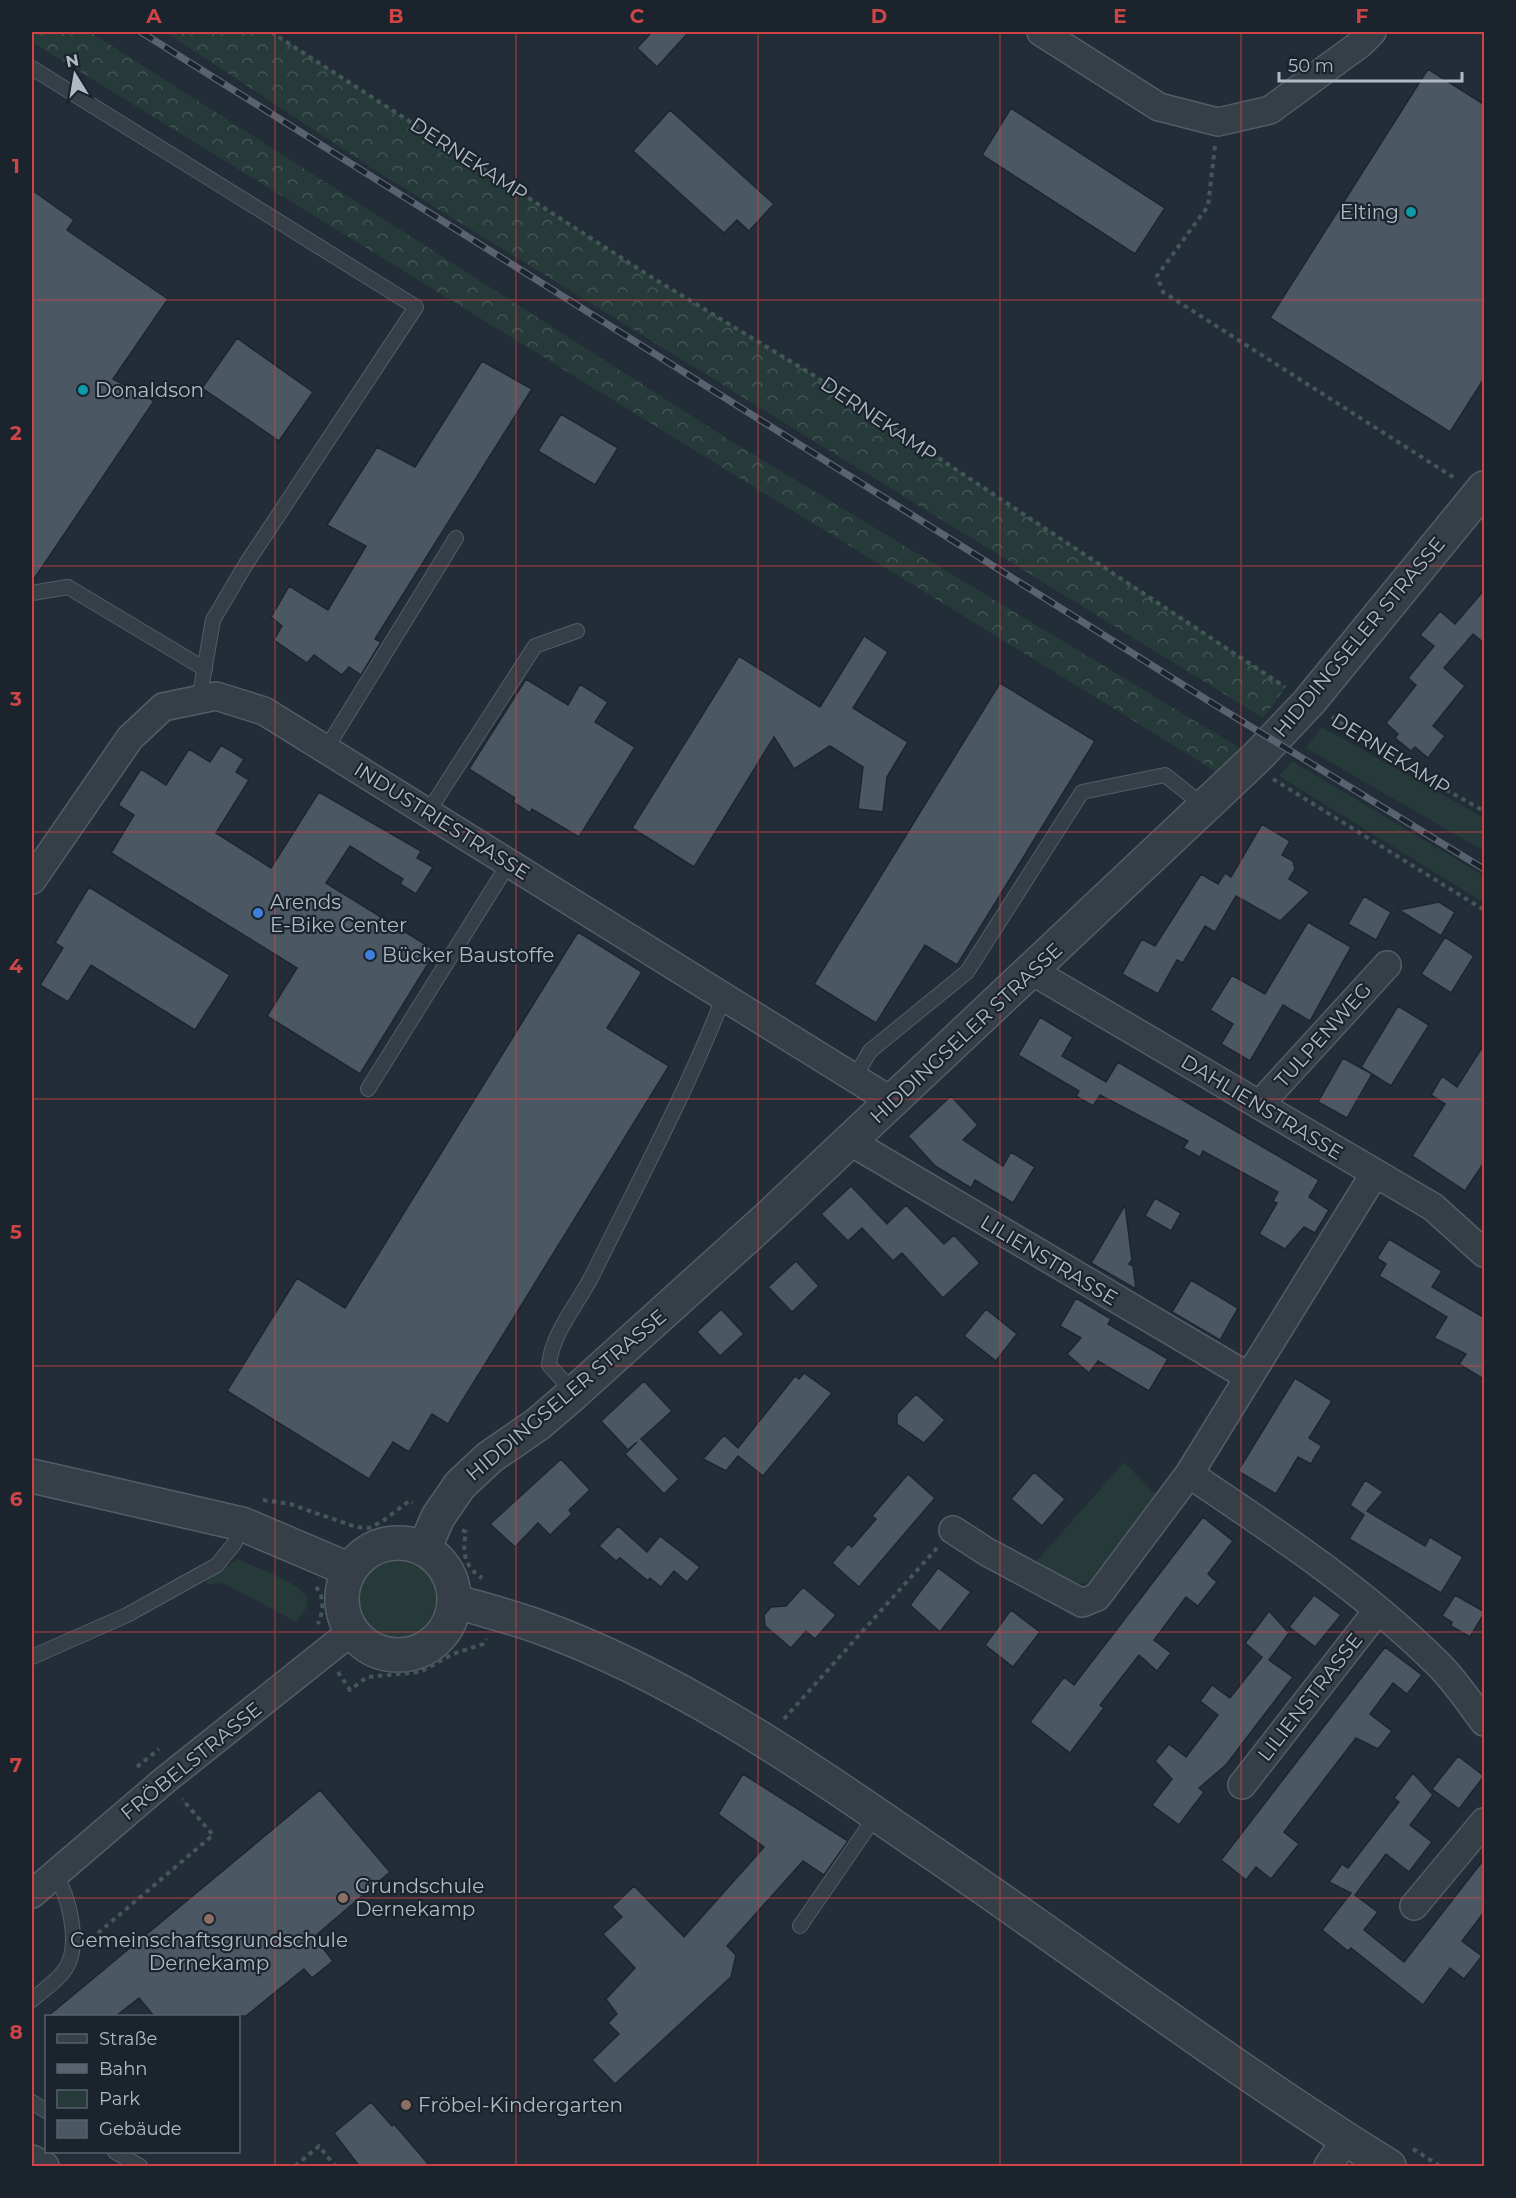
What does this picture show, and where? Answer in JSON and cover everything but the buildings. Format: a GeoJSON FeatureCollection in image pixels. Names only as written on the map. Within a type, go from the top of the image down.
{"type":"FeatureCollection","features":[{"type":"Feature","properties":{"kind":"street"},"geometry":{"type":"LineString","coordinates":[[1041,32],[1159,107],[1218,122],[1270,110],[1360,44],[1372,32]]}},
{"type":"Feature","properties":{"kind":"street","name":"HIDDINGSELER STRASSE"},"geometry":{"type":"LineString","coordinates":[[424,1549],[438,1517],[460,1485],[490,1457],[538,1424],[574,1393],[850,1142],[1256,758],[1309,702],[1482,491]]}},
{"type":"Feature","properties":{"kind":"street","name":"INDUSTRIESTRASSE"},"geometry":{"type":"LineString","coordinates":[[32,880],[130,738],[163,707],[216,696],[264,711],[893,1102]]}},
{"type":"Feature","properties":{"kind":"street","name":"TULPENWEG"},"geometry":{"type":"LineString","coordinates":[[1259,1105],[1387,965]]}},
{"type":"Feature","properties":{"kind":"street","name":"DAHLIENSTRASSE"},"geometry":{"type":"LineString","coordinates":[[1032,971],[1433,1207],[1485,1253]]}},
{"type":"Feature","properties":{"kind":"street","name":"LILIENSTRASSE"},"geometry":{"type":"LineString","coordinates":[[850,1142],[1249,1377]]}},
{"type":"Feature","properties":{"kind":"street"},"geometry":{"type":"LineString","coordinates":[[953,1530],[987,1552],[1082,1603],[1097,1597],[1189,1474],[1375,1173]]}},
{"type":"Feature","properties":{"kind":"street"},"geometry":{"type":"LineString","coordinates":[[1189,1474],[1290,1542],[1378,1610],[1437,1663],[1485,1722]]}},
{"type":"Feature","properties":{"kind":"street"},"geometry":{"type":"LineString","coordinates":[[32,1476],[248,1512],[350,1570]]}},
{"type":"Feature","properties":{"kind":"street"},"geometry":{"type":"LineString","coordinates":[[404,1543],[424,1549],[441,1562],[451,1580],[454,1601],[448,1624],[434,1642],[414,1653],[390,1655],[369,1647],[352,1631],[343,1611],[342,1590],[350,1570],[364,1555],[382,1545],[404,1543]]}},
{"type":"Feature","properties":{"kind":"street"},"geometry":{"type":"LineString","coordinates":[[454,1601],[490,1597],[534,1625],[620,1662],[702,1704],[877,1814],[1346,2139],[1389,2166]]}},
{"type":"Feature","properties":{"kind":"street","name":"LILIENSTRASSE"},"geometry":{"type":"LineString","coordinates":[[1242,1785],[1378,1610]]}},
{"type":"Feature","properties":{"kind":"street","name":"FRÖBELSTRASSE"},"geometry":{"type":"LineString","coordinates":[[32,1894],[165,1780],[352,1631]]}},
{"type":"Feature","properties":{"kind":"street"},"geometry":{"type":"LineString","coordinates":[[1414,1906],[1485,1822]]}},
{"type":"Feature","properties":{"kind":"street"},"geometry":{"type":"LineString","coordinates":[[1328,2166],[1346,2139]]}},
{"type":"Feature","properties":{"kind":"street"},"geometry":{"type":"LineString","coordinates":[[32,2159],[45,2166]]}},
{"type":"Feature","properties":{"kind":"lane"},"geometry":{"type":"LineString","coordinates":[[32,68],[416,307],[246,564],[213,620],[199,700]]}},
{"type":"Feature","properties":{"kind":"lane"},"geometry":{"type":"LineString","coordinates":[[326,750],[456,538]]}},
{"type":"Feature","properties":{"kind":"lane"},"geometry":{"type":"LineString","coordinates":[[32,593],[68,587],[205,669]]}},
{"type":"Feature","properties":{"kind":"lane"},"geometry":{"type":"LineString","coordinates":[[428,813],[535,646],[577,631]]}},
{"type":"Feature","properties":{"kind":"lane"},"geometry":{"type":"LineString","coordinates":[[855,1077],[870,1051],[967,972],[1082,792],[1165,775],[1204,806]]}},
{"type":"Feature","properties":{"kind":"lane"},"geometry":{"type":"LineString","coordinates":[[368,1089],[509,863]]}},
{"type":"Feature","properties":{"kind":"lane"},"geometry":{"type":"LineString","coordinates":[[574,1393],[549,1365],[551,1348],[582,1294],[688,1078],[724,996]]}},
{"type":"Feature","properties":{"kind":"lane"},"geometry":{"type":"LineString","coordinates":[[32,1657],[127,1615],[217,1565],[234,1544],[248,1512]]}},
{"type":"Feature","properties":{"kind":"lane"},"geometry":{"type":"LineString","coordinates":[[800,1926],[877,1814]]}},
{"type":"Feature","properties":{"kind":"lane"},"geometry":{"type":"LineString","coordinates":[[32,2000],[66,1968],[71,1956],[70,1906],[66,1891],[55,1874]]}},
{"type":"Feature","properties":{"kind":"lane"},"geometry":{"type":"LineString","coordinates":[[32,2102],[45,2110]]}},
{"type":"Feature","properties":{"kind":"lane"},"geometry":{"type":"LineString","coordinates":[[118,2153],[140,2166]]}},
{"type":"Feature","properties":{"kind":"path","name":"DERNEKAMP"},"geometry":{"type":"LineString","coordinates":[[271,32],[648,275],[813,375],[1309,702],[1434,783],[1485,811]]}},
{"type":"Feature","properties":{"kind":"path"},"geometry":{"type":"LineString","coordinates":[[1218,122],[1208,206],[1157,276],[1163,292],[1482,491]]}},
{"type":"Feature","properties":{"kind":"path"},"geometry":{"type":"LineString","coordinates":[[1256,758],[1277,784],[1485,910]]}},
{"type":"Feature","properties":{"kind":"path"},"geometry":{"type":"LineString","coordinates":[[248,1512],[290,1504],[356,1527],[369,1528],[383,1521],[409,1501],[466,1532],[463,1546],[467,1564],[490,1597],[487,1640],[483,1644],[453,1654],[420,1672],[368,1677],[350,1690],[308,1634],[317,1626],[323,1612],[319,1590],[312,1583]]}},
{"type":"Feature","properties":{"kind":"path"},"geometry":{"type":"LineString","coordinates":[[781,1722],[953,1530]]}},
{"type":"Feature","properties":{"kind":"path"},"geometry":{"type":"LineString","coordinates":[[131,1774],[146,1758],[164,1746]]}},
{"type":"Feature","properties":{"kind":"path"},"geometry":{"type":"LineString","coordinates":[[71,1956],[213,1836],[146,1758]]}},
{"type":"Feature","properties":{"kind":"path"},"geometry":{"type":"LineString","coordinates":[[296,2166],[319,2146],[335,2166]]}},
{"type":"Feature","properties":{"kind":"green space"},"geometry":{"type":"Polygon","coordinates":[[[32,32],[90,32],[731,441],[1243,750],[1220,774],[32,42],[32,32]]]}},
{"type":"Feature","properties":{"kind":"green space"},"geometry":{"type":"Polygon","coordinates":[[[165,32],[271,32],[648,275],[813,375],[1286,687],[1263,718],[378,172],[165,32]]]}},
{"type":"Feature","properties":{"kind":"green space"},"geometry":{"type":"Polygon","coordinates":[[[1322,727],[1484,818],[1484,851],[1306,748],[1322,727]]]}},
{"type":"Feature","properties":{"kind":"green space"},"geometry":{"type":"Polygon","coordinates":[[[1292,761],[1484,876],[1484,903],[1279,776],[1292,761]]]}},
{"type":"Feature","properties":{"kind":"green space"},"geometry":{"type":"Polygon","coordinates":[[[1124,1462],[1155,1494],[1088,1583],[1073,1585],[1036,1562],[1124,1462]]]}},
{"type":"Feature","properties":{"kind":"green space"},"geometry":{"type":"Polygon","coordinates":[[[238,1559],[287,1581],[303,1592],[308,1604],[296,1622],[227,1585],[218,1583],[207,1585],[207,1580],[238,1559]]]}},
{"type":"Feature","properties":{"kind":"green space"},"geometry":{"type":"Polygon","coordinates":[[[397,1559],[412,1562],[425,1570],[433,1583],[436,1598],[433,1613],[425,1626],[412,1634],[397,1637],[382,1634],[369,1626],[361,1613],[358,1598],[361,1583],[369,1570],[382,1562],[397,1559]]]}},
{"type":"Feature","properties":{"kind":"railway"},"geometry":{"type":"LineString","coordinates":[[141,32],[1212,703],[1484,869]]}},
{"type":"Feature","properties":{"kind":"place","name":"Elting"},"geometry":{"type":"Point","coordinates":[1411,212]}},
{"type":"Feature","properties":{"kind":"place","name":"Donaldson"},"geometry":{"type":"Point","coordinates":[83,390]}},
{"type":"Feature","properties":{"kind":"place","name":"Arends E-Bike Center"},"geometry":{"type":"Point","coordinates":[258,913]}},
{"type":"Feature","properties":{"kind":"place","name":"Bücker Baustoffe"},"geometry":{"type":"Point","coordinates":[370,955]}},
{"type":"Feature","properties":{"kind":"place","name":"Grundschule Dernekamp"},"geometry":{"type":"Point","coordinates":[343,1898]}},
{"type":"Feature","properties":{"kind":"place","name":"Gemeinschaftsgrundschule Dernekamp"},"geometry":{"type":"Point","coordinates":[209,1919]}},
{"type":"Feature","properties":{"kind":"place","name":"Fröbel-Kindergarten"},"geometry":{"type":"Point","coordinates":[406,2105]}}]}
